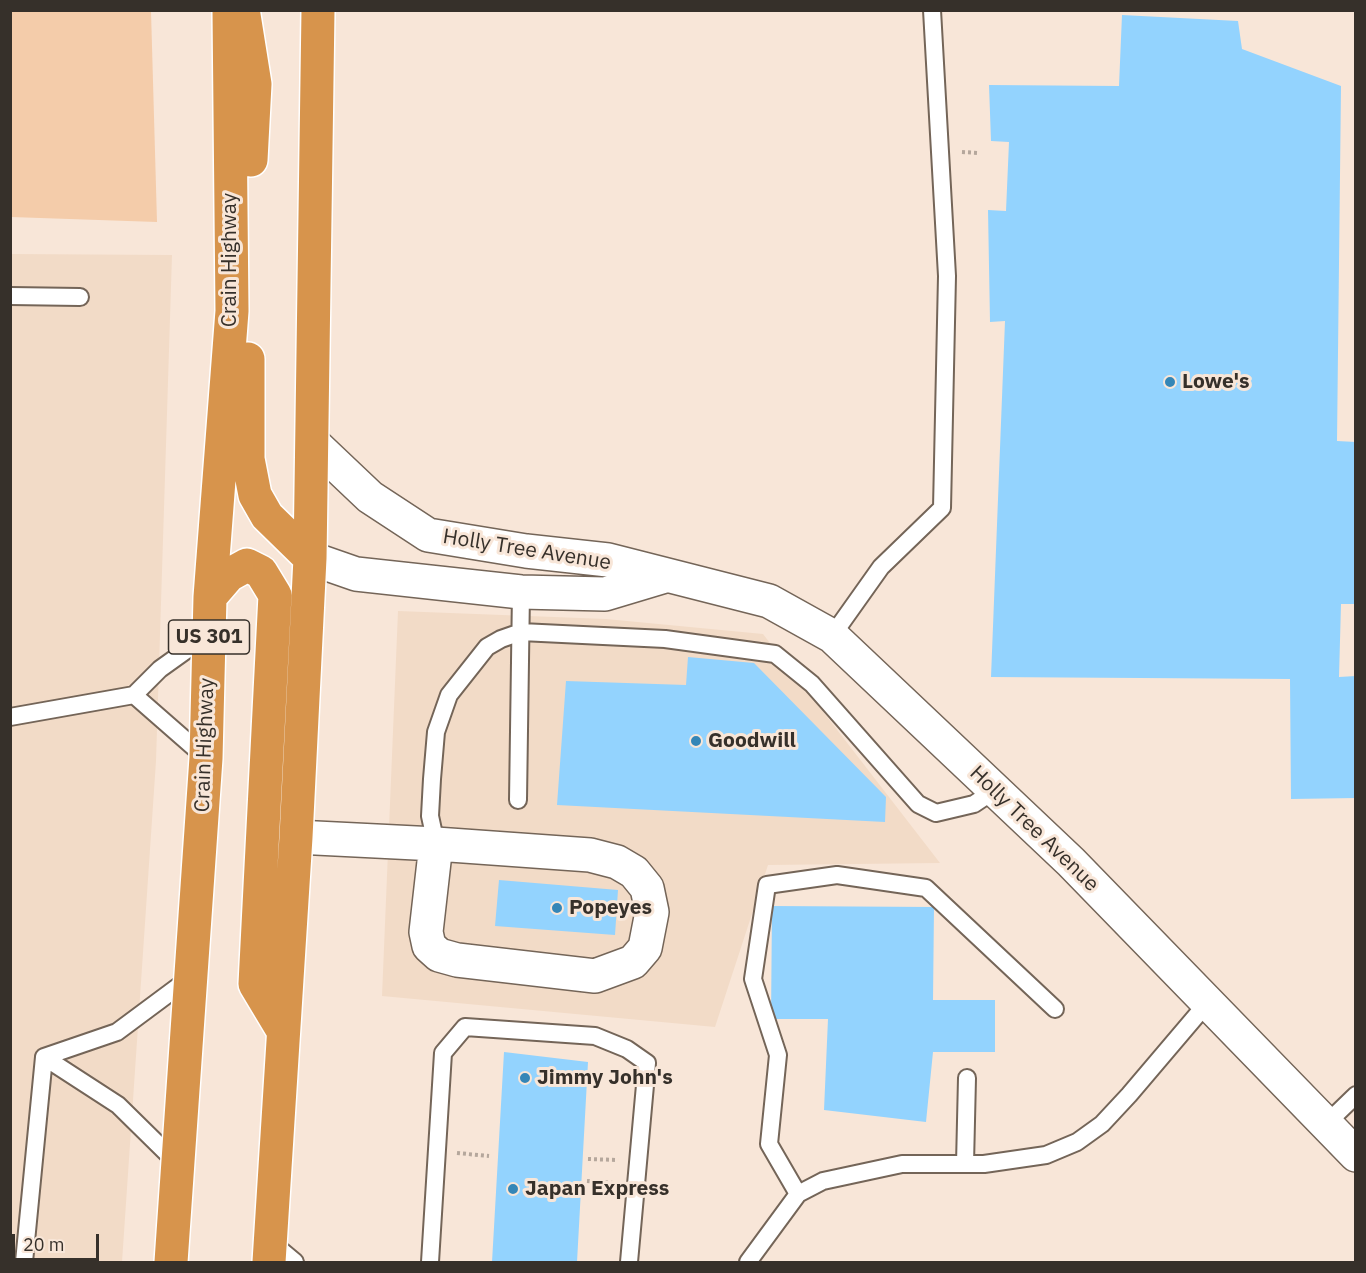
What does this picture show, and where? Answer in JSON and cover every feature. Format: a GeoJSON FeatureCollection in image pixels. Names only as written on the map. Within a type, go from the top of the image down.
{"type":"FeatureCollection","features":[{"type":"Feature","properties":{"kind":"highway","name":"Crain Highway"},"geometry":{"type":"LineString","coordinates":[[171,1263],[206,758],[210,597],[232,311],[229,10]]}},
{"type":"Feature","properties":{"kind":"highway"},"geometry":{"type":"LineString","coordinates":[[243,10],[255,84],[249,185],[248,459],[255,495],[267,516],[309,558]]}},
{"type":"Feature","properties":{"kind":"highway"},"geometry":{"type":"LineString","coordinates":[[278,1256],[282,1029],[296,837],[309,558],[318,10]]}},
{"type":"Feature","properties":{"kind":"highway"},"geometry":{"type":"LineString","coordinates":[[210,597],[229,575],[247,565],[261,572],[274,595],[255,984],[282,1029]]}},
{"type":"Feature","properties":{"kind":"street","name":"Holly Tree Avenue"},"geometry":{"type":"LineString","coordinates":[[312,442],[370,497],[428,535],[526,551],[608,560],[769,601],[832,636],[1071,862],[1356,1155]]}},
{"type":"Feature","properties":{"kind":"street","name":"Holly Tree Avenue"},"geometry":{"type":"LineString","coordinates":[[309,558],[356,574],[521,592],[605,594],[665,576]]}},
{"type":"Feature","properties":{"kind":"street"},"geometry":{"type":"LineString","coordinates":[[296,837],[436,844],[590,855],[617,862],[634,872],[647,888],[652,912],[645,948],[633,962],[595,976],[457,960],[439,955],[429,946],[426,932],[436,844]]}},
{"type":"Feature","properties":{"kind":"lane"},"geometry":{"type":"LineString","coordinates":[[832,636],[881,567],[942,508],[947,276],[932,10]]}},
{"type":"Feature","properties":{"kind":"lane"},"geometry":{"type":"LineString","coordinates":[[10,296],[80,297]]}},
{"type":"Feature","properties":{"kind":"lane"},"geometry":{"type":"LineString","coordinates":[[518,800],[521,592]]}},
{"type":"Feature","properties":{"kind":"lane"},"geometry":{"type":"LineString","coordinates":[[436,844],[430,816],[436,732],[449,695],[487,647],[521,632],[665,639],[775,654],[812,684],[918,804],[936,813],[974,804],[995,790]]}},
{"type":"Feature","properties":{"kind":"lane"},"geometry":{"type":"LineString","coordinates":[[10,717],[134,695],[160,669],[209,633]]}},
{"type":"Feature","properties":{"kind":"lane"},"geometry":{"type":"LineString","coordinates":[[134,695],[206,758]]}},
{"type":"Feature","properties":{"kind":"lane"},"geometry":{"type":"LineString","coordinates":[[798,1194],[769,1144],[778,1055],[753,979],[767,885],[837,875],[926,888],[1055,1009]]}},
{"type":"Feature","properties":{"kind":"lane"},"geometry":{"type":"LineString","coordinates":[[44,1057],[117,1032],[191,977]]}},
{"type":"Feature","properties":{"kind":"lane"},"geometry":{"type":"LineString","coordinates":[[748,1263],[798,1194],[823,1181],[902,1164],[965,1164],[1046,1155],[1077,1142],[1102,1124],[1208,1002]]}},
{"type":"Feature","properties":{"kind":"lane"},"geometry":{"type":"LineString","coordinates":[[430,1263],[443,1053],[465,1027],[595,1036],[627,1049],[647,1063],[629,1263]]}},
{"type":"Feature","properties":{"kind":"lane"},"geometry":{"type":"LineString","coordinates":[[44,1057],[118,1105],[179,1165]]}},
{"type":"Feature","properties":{"kind":"lane"},"geometry":{"type":"LineString","coordinates":[[24,1263],[44,1057]]}},
{"type":"Feature","properties":{"kind":"lane"},"geometry":{"type":"LineString","coordinates":[[965,1164],[967,1078]]}},
{"type":"Feature","properties":{"kind":"lane"},"geometry":{"type":"LineString","coordinates":[[1327,1123],[1356,1095]]}},
{"type":"Feature","properties":{"kind":"path"},"geometry":{"type":"LineString","coordinates":[[962,152],[979,153]]}},
{"type":"Feature","properties":{"kind":"path"},"geometry":{"type":"LineString","coordinates":[[437,1150],[489,1156]]}},
{"type":"Feature","properties":{"kind":"shaded area"},"geometry":{"type":"Polygon","coordinates":[[[11,10],[151,11],[157,222],[11,217],[11,10]]]}},
{"type":"Feature","properties":{"kind":"shaded area"},"geometry":{"type":"Polygon","coordinates":[[[11,254],[172,255],[156,761],[122,1262],[11,1262],[11,254]]]}},
{"type":"Feature","properties":{"kind":"shaded area"},"geometry":{"type":"Polygon","coordinates":[[[398,611],[606,619],[763,634],[940,863],[768,865],[715,1027],[382,996],[398,611]]]}},
{"type":"Feature","properties":{"kind":"building","name":"Lowe's"},"geometry":{"type":"Polygon","coordinates":[[[1122,15],[1238,21],[1242,49],[1341,86],[1337,441],[1356,442],[1356,604],[1341,604],[1339,677],[1356,676],[1356,798],[1291,799],[1290,679],[991,677],[1005,321],[990,322],[988,210],[1006,211],[1009,142],[991,141],[989,85],[1119,86],[1122,15]]]}},
{"type":"Feature","properties":{"kind":"building","name":"Goodwill"},"geometry":{"type":"Polygon","coordinates":[[[688,657],[754,663],[886,797],[885,822],[557,805],[566,681],[686,685],[688,657]]]}},
{"type":"Feature","properties":{"kind":"building","name":"Popeyes"},"geometry":{"type":"Polygon","coordinates":[[[499,880],[618,890],[615,935],[495,926],[499,880]]]}},
{"type":"Feature","properties":{"kind":"building"},"geometry":{"type":"Polygon","coordinates":[[[772,906],[934,907],[933,1000],[995,1000],[995,1052],[933,1052],[926,1122],[824,1110],[828,1019],[771,1019],[772,906]]]}},
{"type":"Feature","properties":{"kind":"building"},"geometry":{"type":"Polygon","coordinates":[[[504,1052],[588,1062],[577,1262],[492,1262],[504,1052]]]}},
{"type":"Feature","properties":{"kind":"place","name":"Lowe's"},"geometry":{"type":"Point","coordinates":[1170,382]}},
{"type":"Feature","properties":{"kind":"place","name":"Goodwill"},"geometry":{"type":"Point","coordinates":[696,741]}},
{"type":"Feature","properties":{"kind":"place","name":"Popeyes"},"geometry":{"type":"Point","coordinates":[557,908]}},
{"type":"Feature","properties":{"kind":"place","name":"Jimmy John's"},"geometry":{"type":"Point","coordinates":[525,1078]}},
{"type":"Feature","properties":{"kind":"place","name":"Japan Express"},"geometry":{"type":"Point","coordinates":[513,1189]}}]}
